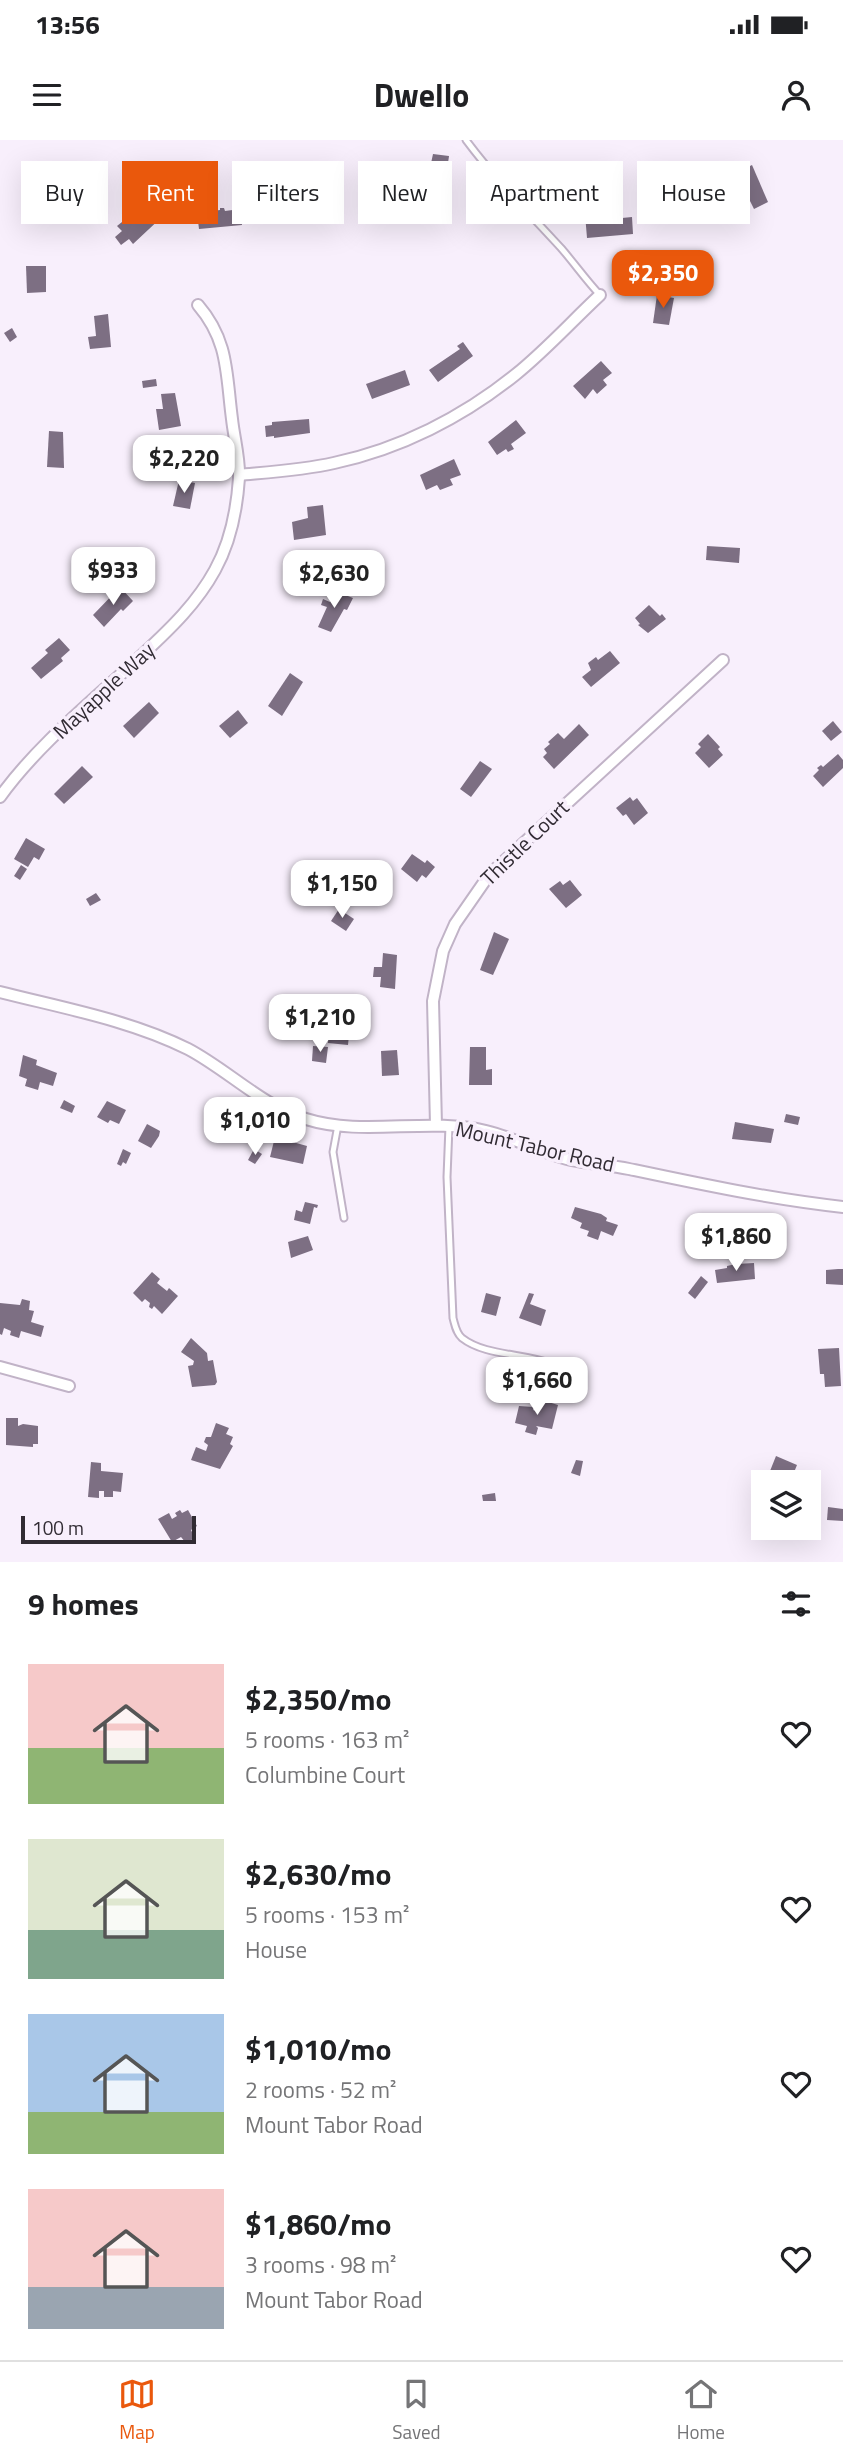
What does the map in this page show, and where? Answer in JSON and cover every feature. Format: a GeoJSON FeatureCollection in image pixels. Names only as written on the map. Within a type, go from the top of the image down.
{"type":"FeatureCollection","features":[{"type":"Feature","properties":{"kind":"street"},"geometry":{"type":"LineString","coordinates":[[239,475],[335,463],[394,444],[438,425],[516,374],[600,295]]}},
{"type":"Feature","properties":{"kind":"street","name":"Mayapple Way"},"geometry":{"type":"LineString","coordinates":[[0,797],[12,779],[42,749],[177,623],[200,595],[217,568],[227,543],[239,475],[222,343],[212,321],[198,305]]}},
{"type":"Feature","properties":{"kind":"street","name":"Thistle Court"},"geometry":{"type":"LineString","coordinates":[[436,1125],[433,1001],[443,951],[455,924],[489,875],[723,660]]}},
{"type":"Feature","properties":{"kind":"street","name":"Mount Tabor Road"},"geometry":{"type":"LineString","coordinates":[[0,992],[112,1021],[168,1040],[211,1062],[277,1107],[302,1118],[338,1125],[436,1125],[485,1131],[572,1160],[756,1196],[843,1207]]}},
{"type":"Feature","properties":{"kind":"street"},"geometry":{"type":"LineString","coordinates":[[0,1367],[69,1385]]}},
{"type":"Feature","properties":{"kind":"lane"},"geometry":{"type":"LineString","coordinates":[[466,140],[600,295]]}},
{"type":"Feature","properties":{"kind":"lane"},"geometry":{"type":"LineString","coordinates":[[338,1125],[333,1152],[344,1218]]}},
{"type":"Feature","properties":{"kind":"lane"},"geometry":{"type":"LineString","coordinates":[[449,1126],[447,1177],[453,1318],[456,1329],[461,1338],[483,1347],[554,1364],[575,1378],[580,1389]]}},
{"type":"Feature","properties":{"kind":"building"},"geometry":{"type":"Polygon","coordinates":[[[433,154],[449,156],[448,161],[432,161],[433,154]]]}},
{"type":"Feature","properties":{"kind":"building"},"geometry":{"type":"Polygon","coordinates":[[[752,165],[768,202],[754,209],[750,201],[752,165]]]}},
{"type":"Feature","properties":{"kind":"building"},"geometry":{"type":"Polygon","coordinates":[[[220,210],[232,210],[232,224],[242,225],[199,229],[198,224],[218,224],[220,210]]]}},
{"type":"Feature","properties":{"kind":"building"},"geometry":{"type":"Polygon","coordinates":[[[632,217],[633,234],[587,238],[586,224],[623,224],[623,218],[632,217]]]}},
{"type":"Feature","properties":{"kind":"building"},"geometry":{"type":"Polygon","coordinates":[[[122,222],[154,224],[133,244],[129,239],[121,245],[115,237],[122,231],[117,226],[122,222]]]}},
{"type":"Feature","properties":{"kind":"building"},"geometry":{"type":"Polygon","coordinates":[[[26,266],[46,266],[46,292],[27,293],[26,266]]]}},
{"type":"Feature","properties":{"kind":"building"},"geometry":{"type":"Polygon","coordinates":[[[657,295],[674,298],[669,325],[653,323],[657,295]]]}},
{"type":"Feature","properties":{"kind":"building"},"geometry":{"type":"Polygon","coordinates":[[[108,314],[111,347],[90,349],[88,337],[96,336],[94,316],[108,314]]]}},
{"type":"Feature","properties":{"kind":"building"},"geometry":{"type":"Polygon","coordinates":[[[12,328],[17,337],[10,342],[4,333],[12,328]]]}},
{"type":"Feature","properties":{"kind":"building"},"geometry":{"type":"Polygon","coordinates":[[[463,342],[473,356],[438,382],[429,370],[460,349],[457,346],[463,342]]]}},
{"type":"Feature","properties":{"kind":"building"},"geometry":{"type":"Polygon","coordinates":[[[601,361],[612,373],[603,380],[607,385],[597,394],[593,389],[585,399],[573,386],[601,361]]]}},
{"type":"Feature","properties":{"kind":"building"},"geometry":{"type":"Polygon","coordinates":[[[405,370],[410,385],[372,399],[366,384],[405,370]]]}},
{"type":"Feature","properties":{"kind":"building"},"geometry":{"type":"Polygon","coordinates":[[[156,379],[157,386],[143,388],[142,381],[156,379]]]}},
{"type":"Feature","properties":{"kind":"building"},"geometry":{"type":"Polygon","coordinates":[[[175,393],[181,426],[159,430],[156,409],[163,409],[161,394],[175,393]]]}},
{"type":"Feature","properties":{"kind":"building"},"geometry":{"type":"Polygon","coordinates":[[[309,419],[310,433],[266,437],[265,426],[272,425],[272,422],[309,419]]]}},
{"type":"Feature","properties":{"kind":"building"},"geometry":{"type":"Polygon","coordinates":[[[516,420],[526,433],[511,444],[514,449],[508,452],[506,449],[497,455],[488,442],[516,420]]]}},
{"type":"Feature","properties":{"kind":"building"},"geometry":{"type":"Polygon","coordinates":[[[49,431],[63,432],[64,468],[47,467],[49,431]]]}},
{"type":"Feature","properties":{"kind":"building"},"geometry":{"type":"Polygon","coordinates":[[[454,459],[461,475],[450,479],[453,485],[440,490],[437,485],[426,490],[420,475],[454,459]]]}},
{"type":"Feature","properties":{"kind":"building"},"geometry":{"type":"Polygon","coordinates":[[[179,480],[195,483],[190,509],[173,506],[179,480]]]}},
{"type":"Feature","properties":{"kind":"building"},"geometry":{"type":"Polygon","coordinates":[[[323,505],[326,535],[294,540],[292,522],[308,518],[307,507],[323,505]]]}},
{"type":"Feature","properties":{"kind":"building"},"geometry":{"type":"Polygon","coordinates":[[[707,546],[740,548],[739,563],[706,560],[707,546]]]}},
{"type":"Feature","properties":{"kind":"building"},"geometry":{"type":"Polygon","coordinates":[[[120,587],[133,601],[104,627],[93,615],[120,587]]]}},
{"type":"Feature","properties":{"kind":"building"},"geometry":{"type":"Polygon","coordinates":[[[335,591],[353,598],[331,632],[318,627],[327,607],[321,605],[323,599],[330,602],[335,591]]]}},
{"type":"Feature","properties":{"kind":"building"},"geometry":{"type":"Polygon","coordinates":[[[649,605],[666,619],[648,633],[638,625],[640,624],[635,618],[649,605]]]}},
{"type":"Feature","properties":{"kind":"building"},"geometry":{"type":"Polygon","coordinates":[[[59,638],[70,650],[61,658],[63,661],[41,679],[31,668],[48,653],[45,650],[59,638]]]}},
{"type":"Feature","properties":{"kind":"building"},"geometry":{"type":"Polygon","coordinates":[[[610,651],[620,663],[591,687],[582,677],[591,670],[588,663],[596,657],[598,660],[610,651]]]}},
{"type":"Feature","properties":{"kind":"building"},"geometry":{"type":"Polygon","coordinates":[[[290,673],[303,682],[282,716],[268,706],[290,673]]]}},
{"type":"Feature","properties":{"kind":"building"},"geometry":{"type":"Polygon","coordinates":[[[149,702],[159,713],[134,738],[123,726],[149,702]]]}},
{"type":"Feature","properties":{"kind":"building"},"geometry":{"type":"Polygon","coordinates":[[[238,710],[248,723],[230,738],[219,726],[238,710]]]}},
{"type":"Feature","properties":{"kind":"building"},"geometry":{"type":"Polygon","coordinates":[[[833,721],[842,732],[831,741],[822,731],[833,721]]]}},
{"type":"Feature","properties":{"kind":"building"},"geometry":{"type":"Polygon","coordinates":[[[579,724],[589,735],[554,769],[543,757],[547,753],[544,749],[558,733],[564,739],[579,724]]]}},
{"type":"Feature","properties":{"kind":"building"},"geometry":{"type":"Polygon","coordinates":[[[708,734],[720,747],[718,749],[723,755],[709,768],[695,753],[701,747],[698,744],[708,734]]]}},
{"type":"Feature","properties":{"kind":"building"},"geometry":{"type":"Polygon","coordinates":[[[838,754],[843,760],[843,768],[823,787],[813,776],[819,770],[817,768],[821,765],[823,767],[838,754]]]}},
{"type":"Feature","properties":{"kind":"building"},"geometry":{"type":"Polygon","coordinates":[[[480,761],[492,769],[471,797],[460,789],[480,761]]]}},
{"type":"Feature","properties":{"kind":"building"},"geometry":{"type":"Polygon","coordinates":[[[82,766],[93,777],[64,804],[54,794],[82,766]]]}},
{"type":"Feature","properties":{"kind":"building"},"geometry":{"type":"Polygon","coordinates":[[[630,797],[633,801],[637,798],[648,813],[634,825],[626,814],[623,816],[616,808],[630,797]]]}},
{"type":"Feature","properties":{"kind":"building"},"geometry":{"type":"Polygon","coordinates":[[[26,838],[45,849],[39,860],[34,857],[28,867],[14,859],[26,838]]]}},
{"type":"Feature","properties":{"kind":"building"},"geometry":{"type":"Polygon","coordinates":[[[412,854],[425,863],[427,860],[435,867],[426,878],[422,875],[417,882],[401,869],[412,854]]]}},
{"type":"Feature","properties":{"kind":"building"},"geometry":{"type":"Polygon","coordinates":[[[21,865],[27,869],[20,880],[14,876],[21,865]]]}},
{"type":"Feature","properties":{"kind":"building"},"geometry":{"type":"Polygon","coordinates":[[[570,880],[582,895],[566,908],[549,889],[560,881],[563,885],[570,880]]]}},
{"type":"Feature","properties":{"kind":"building"},"geometry":{"type":"Polygon","coordinates":[[[96,893],[101,900],[90,906],[86,899],[96,893]]]}},
{"type":"Feature","properties":{"kind":"building"},"geometry":{"type":"Polygon","coordinates":[[[339,909],[354,919],[346,931],[331,921],[339,909]]]}},
{"type":"Feature","properties":{"kind":"building"},"geometry":{"type":"Polygon","coordinates":[[[494,932],[509,939],[493,975],[480,970],[494,932]]]}},
{"type":"Feature","properties":{"kind":"building"},"geometry":{"type":"Polygon","coordinates":[[[383,953],[397,955],[395,989],[380,987],[381,977],[373,977],[374,967],[382,967],[383,953]]]}},
{"type":"Feature","properties":{"kind":"building"},"geometry":{"type":"Polygon","coordinates":[[[329,1023],[350,1025],[348,1045],[328,1043],[329,1023]]]}},
{"type":"Feature","properties":{"kind":"building"},"geometry":{"type":"Polygon","coordinates":[[[313,1046],[328,1047],[326,1063],[312,1061],[313,1046]]]}},
{"type":"Feature","properties":{"kind":"building"},"geometry":{"type":"Polygon","coordinates":[[[470,1047],[486,1047],[486,1070],[492,1069],[492,1085],[469,1085],[470,1047]]]}},
{"type":"Feature","properties":{"kind":"building"},"geometry":{"type":"Polygon","coordinates":[[[397,1050],[399,1075],[382,1076],[381,1051],[397,1050]]]}},
{"type":"Feature","properties":{"kind":"building"},"geometry":{"type":"Polygon","coordinates":[[[23,1055],[37,1060],[36,1065],[57,1073],[53,1086],[40,1082],[38,1090],[25,1086],[27,1079],[19,1076],[23,1055]]]}},
{"type":"Feature","properties":{"kind":"building"},"geometry":{"type":"Polygon","coordinates":[[[64,1100],[75,1106],[72,1113],[60,1108],[64,1100]]]}},
{"type":"Feature","properties":{"kind":"building"},"geometry":{"type":"Polygon","coordinates":[[[107,1101],[126,1110],[119,1124],[110,1120],[108,1123],[97,1117],[107,1101]]]}},
{"type":"Feature","properties":{"kind":"building"},"geometry":{"type":"Polygon","coordinates":[[[786,1114],[800,1117],[798,1125],[784,1122],[786,1114]]]}},
{"type":"Feature","properties":{"kind":"building"},"geometry":{"type":"Polygon","coordinates":[[[735,1122],[774,1129],[771,1143],[732,1139],[735,1122]]]}},
{"type":"Feature","properties":{"kind":"building"},"geometry":{"type":"Polygon","coordinates":[[[147,1124],[160,1131],[151,1148],[138,1141],[147,1124]]]}},
{"type":"Feature","properties":{"kind":"building"},"geometry":{"type":"Polygon","coordinates":[[[275,1137],[307,1146],[303,1164],[270,1157],[275,1137]]]}},
{"type":"Feature","properties":{"kind":"building"},"geometry":{"type":"Polygon","coordinates":[[[123,1149],[131,1153],[126,1164],[123,1162],[121,1166],[117,1164],[123,1149]]]}},
{"type":"Feature","properties":{"kind":"building"},"geometry":{"type":"Polygon","coordinates":[[[254,1149],[262,1154],[255,1164],[248,1160],[254,1149]]]}},
{"type":"Feature","properties":{"kind":"building"},"geometry":{"type":"Polygon","coordinates":[[[305,1202],[318,1205],[317,1208],[314,1207],[310,1224],[294,1220],[296,1210],[302,1212],[305,1202]]]}},
{"type":"Feature","properties":{"kind":"building"},"geometry":{"type":"Polygon","coordinates":[[[575,1207],[601,1214],[607,1218],[606,1221],[618,1225],[613,1236],[601,1231],[598,1240],[587,1236],[589,1231],[580,1228],[582,1223],[571,1218],[575,1207]]]}},
{"type":"Feature","properties":{"kind":"building"},"geometry":{"type":"Polygon","coordinates":[[[308,1236],[313,1250],[291,1258],[288,1242],[308,1236]]]}},
{"type":"Feature","properties":{"kind":"building"},"geometry":{"type":"Polygon","coordinates":[[[754,1263],[755,1279],[717,1283],[715,1270],[736,1264],[754,1263]]]}},
{"type":"Feature","properties":{"kind":"building"},"geometry":{"type":"Polygon","coordinates":[[[843,1269],[843,1285],[826,1284],[826,1270],[843,1269]]]}},
{"type":"Feature","properties":{"kind":"building"},"geometry":{"type":"Polygon","coordinates":[[[152,1272],[160,1279],[157,1283],[178,1296],[162,1314],[154,1306],[152,1309],[149,1307],[150,1303],[145,1299],[142,1302],[133,1293],[152,1272]]]}},
{"type":"Feature","properties":{"kind":"building"},"geometry":{"type":"Polygon","coordinates":[[[701,1276],[708,1282],[695,1299],[688,1293],[701,1276]]]}},
{"type":"Feature","properties":{"kind":"building"},"geometry":{"type":"Polygon","coordinates":[[[486,1293],[501,1297],[496,1316],[481,1312],[486,1293]]]}},
{"type":"Feature","properties":{"kind":"building"},"geometry":{"type":"Polygon","coordinates":[[[529,1293],[534,1294],[530,1304],[546,1310],[541,1326],[519,1318],[529,1293]]]}},
{"type":"Feature","properties":{"kind":"building"},"geometry":{"type":"Polygon","coordinates":[[[22,1299],[30,1301],[29,1310],[34,1311],[31,1322],[44,1326],[41,1337],[21,1331],[19,1338],[10,1335],[11,1331],[4,1328],[2,1335],[0,1334],[0,1303],[20,1305],[22,1299]]]}},
{"type":"Feature","properties":{"kind":"building"},"geometry":{"type":"Polygon","coordinates":[[[191,1338],[207,1353],[208,1361],[213,1360],[217,1382],[215,1385],[192,1387],[188,1366],[193,1365],[194,1361],[181,1352],[191,1338]]]}},
{"type":"Feature","properties":{"kind":"building"},"geometry":{"type":"Polygon","coordinates":[[[839,1348],[841,1386],[825,1387],[824,1374],[820,1374],[818,1349],[839,1348]]]}},
{"type":"Feature","properties":{"kind":"building"},"geometry":{"type":"Polygon","coordinates":[[[542,1400],[558,1405],[552,1429],[536,1426],[536,1435],[525,1432],[527,1426],[515,1423],[519,1406],[534,1407],[533,1410],[539,1412],[542,1400]]]}},
{"type":"Feature","properties":{"kind":"building"},"geometry":{"type":"Polygon","coordinates":[[[6,1418],[18,1418],[18,1426],[38,1426],[38,1444],[33,1444],[33,1447],[6,1445],[6,1418]]]}},
{"type":"Feature","properties":{"kind":"building"},"geometry":{"type":"Polygon","coordinates":[[[216,1423],[229,1428],[226,1434],[233,1437],[230,1444],[233,1446],[220,1469],[191,1460],[196,1447],[206,1451],[208,1445],[204,1442],[206,1437],[211,1437],[216,1423]]]}},
{"type":"Feature","properties":{"kind":"building"},"geometry":{"type":"Polygon","coordinates":[[[776,1456],[797,1465],[795,1470],[770,1470],[776,1456]]]}},
{"type":"Feature","properties":{"kind":"building"},"geometry":{"type":"Polygon","coordinates":[[[576,1460],[583,1461],[580,1476],[571,1473],[576,1460]]]}},
{"type":"Feature","properties":{"kind":"building"},"geometry":{"type":"Polygon","coordinates":[[[91,1462],[101,1463],[101,1471],[123,1473],[121,1492],[113,1491],[113,1497],[104,1497],[104,1491],[99,1491],[99,1498],[88,1497],[91,1462]]]}},
{"type":"Feature","properties":{"kind":"building"},"geometry":{"type":"Polygon","coordinates":[[[495,1493],[496,1501],[483,1501],[482,1495],[495,1493]]]}},
{"type":"Feature","properties":{"kind":"building"},"geometry":{"type":"Polygon","coordinates":[[[828,1507],[843,1509],[843,1521],[827,1520],[828,1507]]]}},
{"type":"Feature","properties":{"kind":"building"},"geometry":{"type":"Polygon","coordinates":[[[180,1510],[182,1513],[188,1510],[197,1526],[191,1530],[195,1538],[186,1543],[181,1537],[172,1542],[158,1519],[169,1513],[172,1519],[180,1510]]]}}]}
